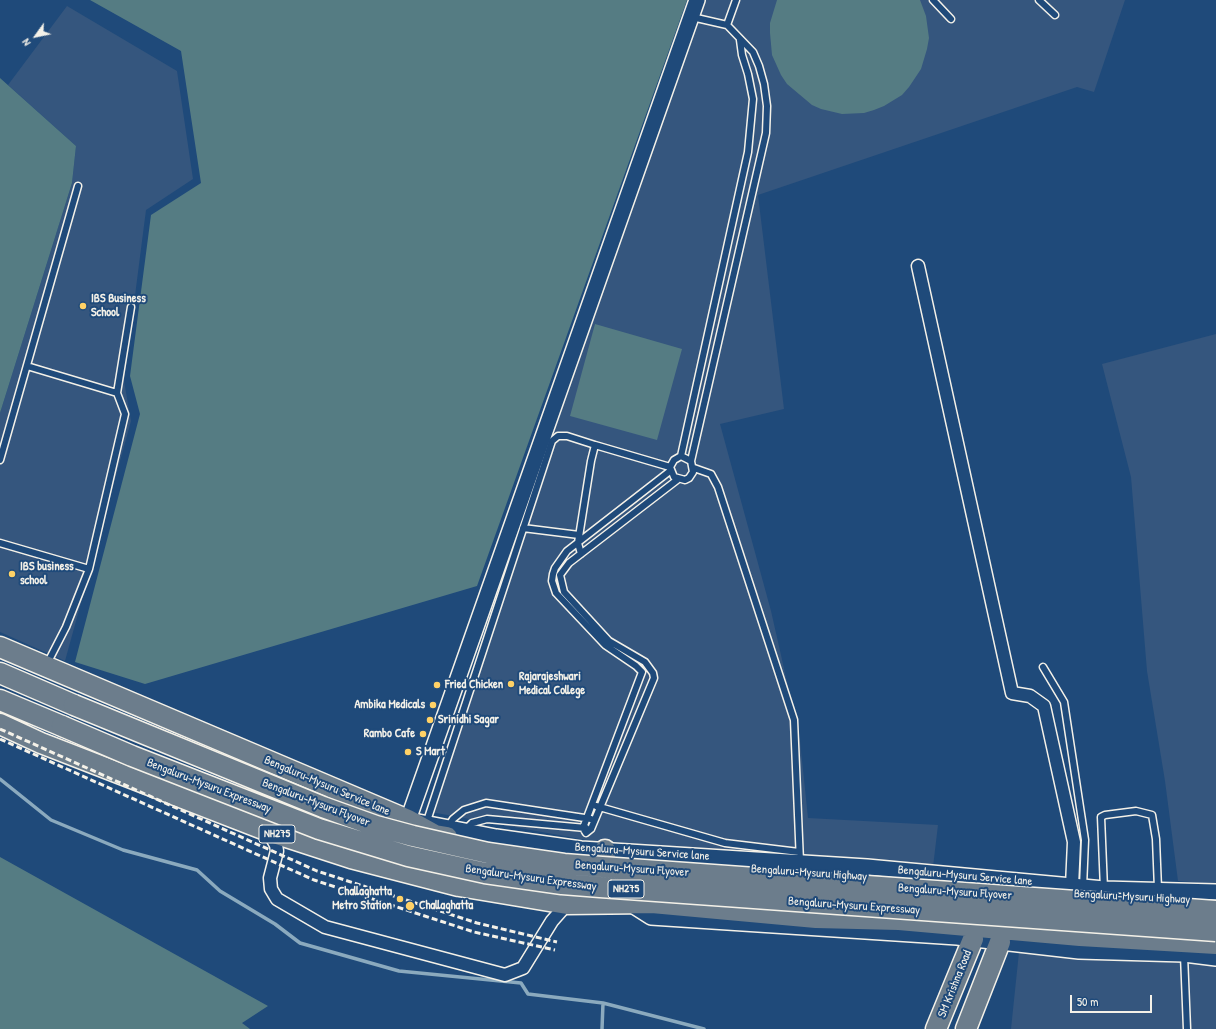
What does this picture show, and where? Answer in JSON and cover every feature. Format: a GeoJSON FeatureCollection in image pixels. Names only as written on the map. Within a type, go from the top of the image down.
{"type":"FeatureCollection","features":[{"type":"Feature","properties":{"kind":"highway"},"geometry":{"type":"LineString","coordinates":[[0,647],[46,666]]}},
{"type":"Feature","properties":{"kind":"highway","name":"Bengaluru-Mysuru Service lane"},"geometry":{"type":"LineString","coordinates":[[46,666],[417,822]]}},
{"type":"Feature","properties":{"kind":"highway","name":"Bengaluru-Mysuru Flyover"},"geometry":{"type":"LineString","coordinates":[[0,673],[74,705],[323,807],[376,826],[488,853],[541,861],[602,867],[1216,911]]}},
{"type":"Feature","properties":{"kind":"highway","name":"Bengaluru-Mysuru Expressway"},"geometry":{"type":"LineString","coordinates":[[0,700],[132,756],[319,829],[408,856],[485,873],[593,887],[1216,931]]}},
{"type":"Feature","properties":{"kind":"highway","name":"Bengaluru-Mysuru Expressway"},"geometry":{"type":"LineString","coordinates":[[0,724],[41,742],[268,831],[351,858],[459,886],[567,904],[667,904],[816,918],[898,920],[1080,936],[1216,944]]}},
{"type":"Feature","properties":{"kind":"highway","name":"Bengaluru-Mysuru Highway"},"geometry":{"type":"LineString","coordinates":[[417,822],[435,835],[500,848],[605,855],[1082,894],[1216,902]]}},
{"type":"Feature","properties":{"kind":"highway"},"geometry":{"type":"LineString","coordinates":[[605,855],[605,904]]}},
{"type":"Feature","properties":{"kind":"highway","name":"SM Krishna Road"},"geometry":{"type":"LineString","coordinates":[[936,1029],[973,939]]}},
{"type":"Feature","properties":{"kind":"highway"},"geometry":{"type":"LineString","coordinates":[[966,1029],[1000,942]]}},
{"type":"Feature","properties":{"kind":"street"},"geometry":{"type":"LineString","coordinates":[[417,822],[697,0]]}},
{"type":"Feature","properties":{"kind":"street"},"geometry":{"type":"LineString","coordinates":[[918,266],[1012,694],[1030,696],[1044,706],[1074,842],[1077,886]]}},
{"type":"Feature","properties":{"kind":"street","name":"Bengaluru-Mysuru Service lane"},"geometry":{"type":"LineString","coordinates":[[417,822],[605,855],[799,857],[1104,889],[1216,892]]}},
{"type":"Feature","properties":{"kind":"street"},"geometry":{"type":"LineString","coordinates":[[268,831],[276,845],[277,851],[270,878],[271,889],[277,899],[325,927],[505,975],[523,968],[552,921],[567,904]]}},
{"type":"Feature","properties":{"kind":"street","name":"Bengaluru-Mysuru Expressway"},"geometry":{"type":"LineString","coordinates":[[629,903],[651,917],[973,939],[1079,951],[1184,954],[1216,958]]}},
{"type":"Feature","properties":{"kind":"lane"},"geometry":{"type":"LineString","coordinates":[[727,25],[736,0]]}},
{"type":"Feature","properties":{"kind":"lane"},"geometry":{"type":"LineString","coordinates":[[933,0],[951,19]]}},
{"type":"Feature","properties":{"kind":"lane"},"geometry":{"type":"LineString","coordinates":[[1039,0],[1055,15]]}},
{"type":"Feature","properties":{"kind":"lane"},"geometry":{"type":"LineString","coordinates":[[592,805],[725,843],[799,857],[794,720],[718,487],[711,474],[694,468],[691,461],[766,133],[767,106],[764,84],[753,52],[727,25],[691,17]]}},
{"type":"Feature","properties":{"kind":"lane"},"geometry":{"type":"LineString","coordinates":[[583,828],[642,672],[607,644],[556,593],[552,581],[555,568],[562,556],[670,469],[674,460],[681,456],[748,152],[752,99],[740,40]]}},
{"type":"Feature","properties":{"kind":"lane"},"geometry":{"type":"LineString","coordinates":[[742,180],[754,184]]}},
{"type":"Feature","properties":{"kind":"lane"},"geometry":{"type":"LineString","coordinates":[[0,460],[78,186]]}},
{"type":"Feature","properties":{"kind":"lane"},"geometry":{"type":"LineString","coordinates":[[46,666],[66,627],[89,569],[125,414],[117,393],[132,307]]}},
{"type":"Feature","properties":{"kind":"lane"},"geometry":{"type":"LineString","coordinates":[[27,366],[117,393]]}},
{"type":"Feature","properties":{"kind":"lane"},"geometry":{"type":"LineString","coordinates":[[417,822],[439,780],[478,669],[552,441],[558,436],[567,436],[670,469],[677,480]]}},
{"type":"Feature","properties":{"kind":"lane"},"geometry":{"type":"LineString","coordinates":[[581,554],[578,543],[590,461],[595,445]]}},
{"type":"Feature","properties":{"kind":"lane"},"geometry":{"type":"LineString","coordinates":[[681,456],[691,461]]}},
{"type":"Feature","properties":{"kind":"lane"},"geometry":{"type":"LineString","coordinates":[[583,828],[586,833],[591,829],[654,678],[652,668],[645,662],[607,644],[564,592],[560,575],[564,568],[581,554],[677,480],[689,478],[694,468]]}},
{"type":"Feature","properties":{"kind":"lane"},"geometry":{"type":"LineString","coordinates":[[523,528],[579,536]]}},
{"type":"Feature","properties":{"kind":"lane"},"geometry":{"type":"LineString","coordinates":[[0,543],[89,569]]}},
{"type":"Feature","properties":{"kind":"lane"},"geometry":{"type":"LineString","coordinates":[[1043,667],[1064,702],[1085,840],[1077,886]]}},
{"type":"Feature","properties":{"kind":"lane"},"geometry":{"type":"LineString","coordinates":[[447,828],[453,819],[464,810],[486,803],[595,819]]}},
{"type":"Feature","properties":{"kind":"lane"},"geometry":{"type":"LineString","coordinates":[[1104,889],[1102,817],[1105,815],[1136,811],[1152,815],[1156,839],[1158,891]]}},
{"type":"Feature","properties":{"kind":"lane"},"geometry":{"type":"LineString","coordinates":[[463,831],[472,823],[487,819],[583,828]]}},
{"type":"Feature","properties":{"kind":"lane"},"geometry":{"type":"LineString","coordinates":[[1184,954],[1187,1029]]}},
{"type":"Feature","properties":{"kind":"shaded area"},"geometry":{"type":"Polygon","coordinates":[[[701,0],[1125,0],[1094,92],[1077,87],[758,195],[784,409],[720,424],[771,611],[781,655],[800,741],[808,818],[938,825],[933,867],[603,843],[425,811],[701,0]]]}},
{"type":"Feature","properties":{"kind":"shaded area","name":"IBS Business School"},"geometry":{"type":"Polygon","coordinates":[[[67,6],[177,71],[193,179],[146,210],[124,381],[131,421],[65,661],[0,632],[0,413],[72,183],[76,146],[8,85],[67,6]]]}},
{"type":"Feature","properties":{"kind":"shaded area"},"geometry":{"type":"Polygon","coordinates":[[[1216,334],[1216,884],[1178,881],[1165,781],[1147,671],[1131,477],[1102,364],[1216,334]]]}},
{"type":"Feature","properties":{"kind":"shaded area"},"geometry":{"type":"Polygon","coordinates":[[[1019,952],[1216,965],[1216,1029],[1011,1029],[1019,952]]]}},
{"type":"Feature","properties":{"kind":"green space"},"geometry":{"type":"Polygon","coordinates":[[[90,0],[687,0],[477,586],[145,684],[75,662],[140,414],[130,376],[151,215],[201,183],[181,51],[90,0]]]}},
{"type":"Feature","properties":{"kind":"green space"},"geometry":{"type":"Polygon","coordinates":[[[777,0],[920,0],[926,16],[929,38],[921,69],[902,95],[874,110],[864,113],[842,114],[821,109],[812,105],[787,84],[772,55],[770,23],[777,0]]]}},
{"type":"Feature","properties":{"kind":"green space"},"geometry":{"type":"Polygon","coordinates":[[[0,78],[76,146],[72,183],[0,413],[0,78]]]}},
{"type":"Feature","properties":{"kind":"green space"},"geometry":{"type":"Polygon","coordinates":[[[595,324],[682,349],[657,440],[570,416],[595,324]]]}},
{"type":"Feature","properties":{"kind":"green space"},"geometry":{"type":"Polygon","coordinates":[[[0,857],[268,1006],[242,1023],[250,1029],[0,1029],[0,857]]]}},
{"type":"Feature","properties":{"kind":"waterway"},"geometry":{"type":"LineString","coordinates":[[0,779],[51,820],[123,850],[197,870],[220,891],[275,924],[300,943],[399,971],[521,983],[528,994],[603,1003]]}},
{"type":"Feature","properties":{"kind":"waterway"},"geometry":{"type":"LineString","coordinates":[[602,1029],[603,1003],[704,1029]]}},
{"type":"Feature","properties":{"kind":"railway"},"geometry":{"type":"LineString","coordinates":[[0,729],[317,871],[477,923],[557,942]]}},
{"type":"Feature","properties":{"kind":"railway"},"geometry":{"type":"LineString","coordinates":[[0,739],[314,880],[474,932],[555,950]]}},
{"type":"Feature","properties":{"kind":"place","name":"IBS Business School"},"geometry":{"type":"Point","coordinates":[83,306]}},
{"type":"Feature","properties":{"kind":"place","name":"IBS business school"},"geometry":{"type":"Point","coordinates":[12,574]}},
{"type":"Feature","properties":{"kind":"place","name":"Rajarajeshwari Medical College"},"geometry":{"type":"Point","coordinates":[511,684]}},
{"type":"Feature","properties":{"kind":"place","name":"Fried Chicken"},"geometry":{"type":"Point","coordinates":[437,685]}},
{"type":"Feature","properties":{"kind":"place","name":"Ambika Medicals"},"geometry":{"type":"Point","coordinates":[433,705]}},
{"type":"Feature","properties":{"kind":"place","name":"Srinidhi Sagar"},"geometry":{"type":"Point","coordinates":[430,720]}},
{"type":"Feature","properties":{"kind":"place","name":"Rambo Cafe"},"geometry":{"type":"Point","coordinates":[423,734]}},
{"type":"Feature","properties":{"kind":"place","name":"S Mart"},"geometry":{"type":"Point","coordinates":[408,752]}},
{"type":"Feature","properties":{"kind":"place","name":"Challaghatta Metro Station"},"geometry":{"type":"Point","coordinates":[400,899]}},
{"type":"Feature","properties":{"kind":"place","name":"Challaghatta"},"geometry":{"type":"Point","coordinates":[410,906]}}]}
